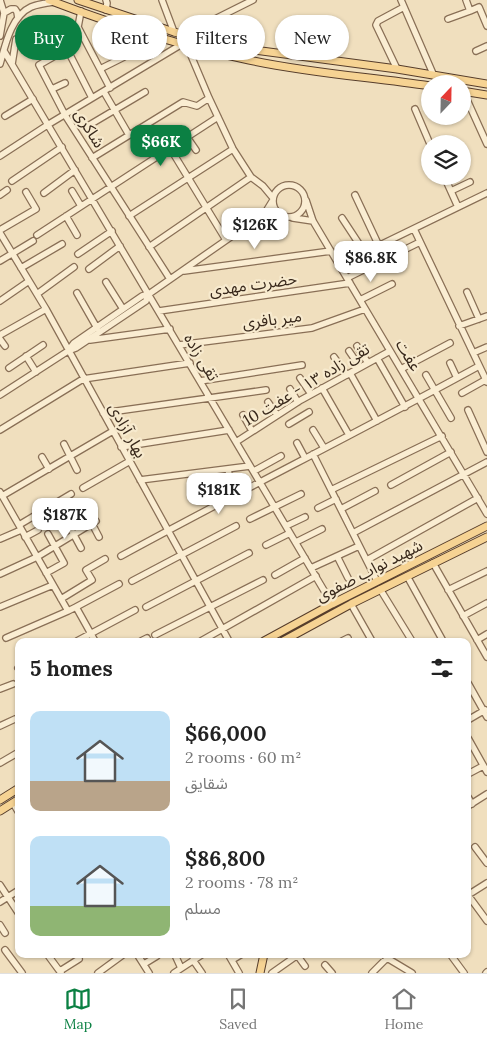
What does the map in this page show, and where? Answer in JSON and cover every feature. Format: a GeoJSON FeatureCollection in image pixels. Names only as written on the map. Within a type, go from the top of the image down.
{"type":"FeatureCollection","features":[{"type":"Feature","properties":{"kind":"main road"},"geometry":{"type":"LineString","coordinates":[[78,0],[122,15]]}},
{"type":"Feature","properties":{"kind":"main road"},"geometry":{"type":"LineString","coordinates":[[52,1],[92,15]]}},
{"type":"Feature","properties":{"kind":"main road"},"geometry":{"type":"LineString","coordinates":[[167,30],[177,33]]}},
{"type":"Feature","properties":{"kind":"main road"},"geometry":{"type":"LineString","coordinates":[[265,51],[429,75]]}},
{"type":"Feature","properties":{"kind":"main road"},"geometry":{"type":"LineString","coordinates":[[251,60],[421,85]]}},
{"type":"Feature","properties":{"kind":"main road"},"geometry":{"type":"LineString","coordinates":[[471,82],[487,84]]}},
{"type":"Feature","properties":{"kind":"main road"},"geometry":{"type":"LineString","coordinates":[[471,92],[487,95]]}},
{"type":"Feature","properties":{"kind":"main road","name":"شهید نواب صفوی"},"geometry":{"type":"LineString","coordinates":[[270,638],[332,604],[487,526]]}},
{"type":"Feature","properties":{"kind":"main road","name":"شهید نواب صفوی"},"geometry":{"type":"LineString","coordinates":[[297,638],[351,604],[487,536]]}},
{"type":"Feature","properties":{"kind":"main road"},"geometry":{"type":"LineString","coordinates":[[0,800],[15,791]]}},
{"type":"Feature","properties":{"kind":"main road"},"geometry":{"type":"LineString","coordinates":[[0,811],[15,802]]}},
{"type":"Feature","properties":{"kind":"main road"},"geometry":{"type":"LineString","coordinates":[[260,973],[263,958]]}},
{"type":"Feature","properties":{"kind":"street"},"geometry":{"type":"LineString","coordinates":[[0,0],[4,13],[0,36]]}},
{"type":"Feature","properties":{"kind":"street"},"geometry":{"type":"LineString","coordinates":[[106,0],[106,10]]}},
{"type":"Feature","properties":{"kind":"street"},"geometry":{"type":"LineString","coordinates":[[162,0],[174,32]]}},
{"type":"Feature","properties":{"kind":"street"},"geometry":{"type":"LineString","coordinates":[[223,15],[254,0]]}},
{"type":"Feature","properties":{"kind":"street"},"geometry":{"type":"LineString","coordinates":[[401,0],[434,75]]}},
{"type":"Feature","properties":{"kind":"street"},"geometry":{"type":"LineString","coordinates":[[466,0],[470,11]]}},
{"type":"Feature","properties":{"kind":"street"},"geometry":{"type":"LineString","coordinates":[[22,15],[30,8],[52,1]]}},
{"type":"Feature","properties":{"kind":"street"},"geometry":{"type":"LineString","coordinates":[[397,69],[376,22],[404,7]]}},
{"type":"Feature","properties":{"kind":"street"},"geometry":{"type":"LineString","coordinates":[[448,19],[479,7],[487,26]]}},
{"type":"Feature","properties":{"kind":"street"},"geometry":{"type":"LineString","coordinates":[[4,13],[10,9],[15,9],[18,15]]}},
{"type":"Feature","properties":{"kind":"street"},"geometry":{"type":"LineString","coordinates":[[80,15],[81,11]]}},
{"type":"Feature","properties":{"kind":"street"},"geometry":{"type":"LineString","coordinates":[[0,64],[15,25]]}},
{"type":"Feature","properties":{"kind":"street"},"geometry":{"type":"LineString","coordinates":[[82,35],[110,88]]}},
{"type":"Feature","properties":{"kind":"street"},"geometry":{"type":"LineString","coordinates":[[12,64],[15,45]]}},
{"type":"Feature","properties":{"kind":"street"},"geometry":{"type":"LineString","coordinates":[[476,51],[487,46]]}},
{"type":"Feature","properties":{"kind":"street","name":"تقی زاده"},"geometry":{"type":"LineString","coordinates":[[4,50],[332,604]]}},
{"type":"Feature","properties":{"kind":"street"},"geometry":{"type":"LineString","coordinates":[[0,156],[92,98],[177,50]]}},
{"type":"Feature","properties":{"kind":"street","name":"شاکری"},"geometry":{"type":"LineString","coordinates":[[48,60],[39,65],[65,115],[170,279]]}},
{"type":"Feature","properties":{"kind":"street"},"geometry":{"type":"LineString","coordinates":[[73,60],[92,98]]}},
{"type":"Feature","properties":{"kind":"street"},"geometry":{"type":"LineString","coordinates":[[100,69],[120,60]]}},
{"type":"Feature","properties":{"kind":"street"},"geometry":{"type":"LineString","coordinates":[[192,60],[234,149],[251,177],[263,186],[273,199],[274,208],[279,214]]}},
{"type":"Feature","properties":{"kind":"street"},"geometry":{"type":"LineString","coordinates":[[52,89],[65,83]]}},
{"type":"Feature","properties":{"kind":"street"},"geometry":{"type":"LineString","coordinates":[[104,92],[129,135]]}},
{"type":"Feature","properties":{"kind":"street"},"geometry":{"type":"LineString","coordinates":[[86,127],[145,92]]}},
{"type":"Feature","properties":{"kind":"street"},"geometry":{"type":"LineString","coordinates":[[92,158],[183,102],[197,106],[209,98]]}},
{"type":"Feature","properties":{"kind":"street"},"geometry":{"type":"LineString","coordinates":[[5,116],[33,99]]}},
{"type":"Feature","properties":{"kind":"street"},"geometry":{"type":"LineString","coordinates":[[471,108],[486,141]]}},
{"type":"Feature","properties":{"kind":"street"},"geometry":{"type":"LineString","coordinates":[[415,109],[426,135]]}},
{"type":"Feature","properties":{"kind":"street"},"geometry":{"type":"LineString","coordinates":[[37,235],[218,117]]}},
{"type":"Feature","properties":{"kind":"street"},"geometry":{"type":"LineString","coordinates":[[188,137],[196,150]]}},
{"type":"Feature","properties":{"kind":"street"},"geometry":{"type":"LineString","coordinates":[[12,181],[62,146]]}},
{"type":"Feature","properties":{"kind":"street"},"geometry":{"type":"LineString","coordinates":[[170,148],[226,240]]}},
{"type":"Feature","properties":{"kind":"street"},"geometry":{"type":"LineString","coordinates":[[129,216],[234,149]]}},
{"type":"Feature","properties":{"kind":"street"},"geometry":{"type":"LineString","coordinates":[[44,193],[75,170]]}},
{"type":"Feature","properties":{"kind":"street"},"geometry":{"type":"LineString","coordinates":[[149,247],[251,177]]}},
{"type":"Feature","properties":{"kind":"street"},"geometry":{"type":"LineString","coordinates":[[263,186],[280,187],[290,184],[296,186],[304,193],[306,200],[304,208],[295,216],[289,217]]}},
{"type":"Feature","properties":{"kind":"street"},"geometry":{"type":"LineString","coordinates":[[448,185],[458,207]]}},
{"type":"Feature","properties":{"kind":"street"},"geometry":{"type":"LineString","coordinates":[[450,191],[463,185]]}},
{"type":"Feature","properties":{"kind":"street"},"geometry":{"type":"LineString","coordinates":[[0,395],[265,213],[275,192],[280,187]]}},
{"type":"Feature","properties":{"kind":"street"},"geometry":{"type":"LineString","coordinates":[[0,195],[7,190]]}},
{"type":"Feature","properties":{"kind":"street"},"geometry":{"type":"LineString","coordinates":[[72,191],[81,206]]}},
{"type":"Feature","properties":{"kind":"street"},"geometry":{"type":"LineString","coordinates":[[0,232],[36,209],[26,192]]}},
{"type":"Feature","properties":{"kind":"street"},"geometry":{"type":"LineString","coordinates":[[339,265],[487,193]]}},
{"type":"Feature","properties":{"kind":"street"},"geometry":{"type":"LineString","coordinates":[[355,195],[379,246]]}},
{"type":"Feature","properties":{"kind":"street","name":"عفت"},"geometry":{"type":"LineString","coordinates":[[306,200],[313,221],[478,498],[484,505],[487,514]]}},
{"type":"Feature","properties":{"kind":"street"},"geometry":{"type":"LineString","coordinates":[[265,213],[313,221]]}},
{"type":"Feature","properties":{"kind":"street"},"geometry":{"type":"LineString","coordinates":[[66,216],[77,234]]}},
{"type":"Feature","properties":{"kind":"street"},"geometry":{"type":"LineString","coordinates":[[342,218],[365,253]]}},
{"type":"Feature","properties":{"kind":"street"},"geometry":{"type":"LineString","coordinates":[[414,229],[459,326],[487,380],[462,394]]}},
{"type":"Feature","properties":{"kind":"street"},"geometry":{"type":"LineString","coordinates":[[78,254],[112,231]]}},
{"type":"Feature","properties":{"kind":"street","name":"بهار آزادی"},"geometry":{"type":"LineString","coordinates":[[0,232],[46,309],[227,638]]}},
{"type":"Feature","properties":{"kind":"street"},"geometry":{"type":"LineString","coordinates":[[0,261],[33,241]]}},
{"type":"Feature","properties":{"kind":"street","name":"حضرت مهدی"},"geometry":{"type":"LineString","coordinates":[[159,311],[348,281],[420,242]]}},
{"type":"Feature","properties":{"kind":"street"},"geometry":{"type":"LineString","coordinates":[[21,268],[62,244]]}},
{"type":"Feature","properties":{"kind":"street"},"geometry":{"type":"LineString","coordinates":[[89,269],[120,246]]}},
{"type":"Feature","properties":{"kind":"street"},"geometry":{"type":"LineString","coordinates":[[182,271],[331,251]]}},
{"type":"Feature","properties":{"kind":"street"},"geometry":{"type":"LineString","coordinates":[[37,294],[74,267]]}},
{"type":"Feature","properties":{"kind":"street"},"geometry":{"type":"LineString","coordinates":[[0,301],[29,281]]}},
{"type":"Feature","properties":{"kind":"street"},"geometry":{"type":"LineString","coordinates":[[106,282],[123,309]]}},
{"type":"Feature","properties":{"kind":"street"},"geometry":{"type":"LineString","coordinates":[[360,300],[392,284]]}},
{"type":"Feature","properties":{"kind":"street"},"geometry":{"type":"LineString","coordinates":[[467,292],[479,319]]}},
{"type":"Feature","properties":{"kind":"street"},"geometry":{"type":"LineString","coordinates":[[77,293],[97,328]]}},
{"type":"Feature","properties":{"kind":"street"},"geometry":{"type":"LineString","coordinates":[[68,350],[76,348],[89,340],[146,301],[149,294]]}},
{"type":"Feature","properties":{"kind":"street"},"geometry":{"type":"LineString","coordinates":[[5,346],[0,337],[46,309]]}},
{"type":"Feature","properties":{"kind":"street","name":"میر بافری"},"geometry":{"type":"LineString","coordinates":[[179,345],[312,328],[365,309]]}},
{"type":"Feature","properties":{"kind":"street"},"geometry":{"type":"LineString","coordinates":[[459,326],[487,316]]}},
{"type":"Feature","properties":{"kind":"street"},"geometry":{"type":"LineString","coordinates":[[89,340],[170,329]]}},
{"type":"Feature","properties":{"kind":"street"},"geometry":{"type":"LineString","coordinates":[[401,369],[450,343]]}},
{"type":"Feature","properties":{"kind":"street"},"geometry":{"type":"LineString","coordinates":[[9,368],[43,345]]}},
{"type":"Feature","properties":{"kind":"street"},"geometry":{"type":"LineString","coordinates":[[357,346],[368,363]]}},
{"type":"Feature","properties":{"kind":"street"},"geometry":{"type":"LineString","coordinates":[[473,353],[487,347]]}},
{"type":"Feature","properties":{"kind":"street"},"geometry":{"type":"LineString","coordinates":[[349,351],[360,367]]}},
{"type":"Feature","properties":{"kind":"street","name":"تقی زاده ۱۳ - عفت 10"},"geometry":{"type":"LineString","coordinates":[[236,442],[311,394],[390,351]]}},
{"type":"Feature","properties":{"kind":"street"},"geometry":{"type":"LineString","coordinates":[[26,356],[36,372]]}},
{"type":"Feature","properties":{"kind":"street"},"geometry":{"type":"LineString","coordinates":[[334,357],[348,374],[377,421]]}},
{"type":"Feature","properties":{"kind":"street"},"geometry":{"type":"LineString","coordinates":[[377,358],[405,407]]}},
{"type":"Feature","properties":{"kind":"street"},"geometry":{"type":"LineString","coordinates":[[0,430],[84,379],[190,363]]}},
{"type":"Feature","properties":{"kind":"street"},"geometry":{"type":"LineString","coordinates":[[450,363],[457,378]]}},
{"type":"Feature","properties":{"kind":"street"},"geometry":{"type":"LineString","coordinates":[[200,381],[302,365]]}},
{"type":"Feature","properties":{"kind":"street"},"geometry":{"type":"LineString","coordinates":[[121,556],[260,481],[405,407],[479,366]]}},
{"type":"Feature","properties":{"kind":"street"},"geometry":{"type":"LineString","coordinates":[[426,376],[451,418]]}},
{"type":"Feature","properties":{"kind":"street"},"geometry":{"type":"LineString","coordinates":[[300,378],[311,394]]}},
{"type":"Feature","properties":{"kind":"street"},"geometry":{"type":"LineString","coordinates":[[322,388],[349,435]]}},
{"type":"Feature","properties":{"kind":"street"},"geometry":{"type":"LineString","coordinates":[[290,389],[298,402]]}},
{"type":"Feature","properties":{"kind":"street"},"geometry":{"type":"LineString","coordinates":[[103,413],[266,390]]}},
{"type":"Feature","properties":{"kind":"street"},"geometry":{"type":"LineString","coordinates":[[268,402],[277,415]]}},
{"type":"Feature","properties":{"kind":"street"},"geometry":{"type":"LineString","coordinates":[[290,407],[297,419]]}},
{"type":"Feature","properties":{"kind":"street"},"geometry":{"type":"LineString","coordinates":[[468,410],[487,452]]}},
{"type":"Feature","properties":{"kind":"street"},"geometry":{"type":"LineString","coordinates":[[288,424],[309,412]]}},
{"type":"Feature","properties":{"kind":"street"},"geometry":{"type":"LineString","coordinates":[[243,415],[252,431]]}},
{"type":"Feature","properties":{"kind":"street"},"geometry":{"type":"LineString","coordinates":[[122,447],[229,430]]}},
{"type":"Feature","properties":{"kind":"street"},"geometry":{"type":"LineString","coordinates":[[313,430],[324,448]]}},
{"type":"Feature","properties":{"kind":"street"},"geometry":{"type":"LineString","coordinates":[[68,611],[2,498],[112,431]]}},
{"type":"Feature","properties":{"kind":"street"},"geometry":{"type":"LineString","coordinates":[[480,436],[487,432]]}},
{"type":"Feature","properties":{"kind":"street"},"geometry":{"type":"LineString","coordinates":[[331,490],[442,436]]}},
{"type":"Feature","properties":{"kind":"street"},"geometry":{"type":"LineString","coordinates":[[297,443],[305,458]]}},
{"type":"Feature","properties":{"kind":"street"},"geometry":{"type":"LineString","coordinates":[[64,444],[77,470]]}},
{"type":"Feature","properties":{"kind":"street"},"geometry":{"type":"LineString","coordinates":[[391,485],[451,452]]}},
{"type":"Feature","properties":{"kind":"street"},"geometry":{"type":"LineString","coordinates":[[313,454],[377,581]]}},
{"type":"Feature","properties":{"kind":"street"},"geometry":{"type":"LineString","coordinates":[[140,480],[228,469],[252,468],[281,456]]}},
{"type":"Feature","properties":{"kind":"street"},"geometry":{"type":"LineString","coordinates":[[42,457],[49,469]]}},
{"type":"Feature","properties":{"kind":"street"},"geometry":{"type":"LineString","coordinates":[[83,488],[130,461]]}},
{"type":"Feature","properties":{"kind":"street"},"geometry":{"type":"LineString","coordinates":[[353,533],[487,462]]}},
{"type":"Feature","properties":{"kind":"street"},"geometry":{"type":"LineString","coordinates":[[228,469],[231,486]]}},
{"type":"Feature","properties":{"kind":"street"},"geometry":{"type":"LineString","coordinates":[[340,509],[375,491]]}},
{"type":"Feature","properties":{"kind":"street"},"geometry":{"type":"LineString","coordinates":[[0,539],[71,494]]}},
{"type":"Feature","properties":{"kind":"street"},"geometry":{"type":"LineString","coordinates":[[250,520],[274,506],[301,494]]}},
{"type":"Feature","properties":{"kind":"street"},"geometry":{"type":"LineString","coordinates":[[367,560],[478,498]]}},
{"type":"Feature","properties":{"kind":"street"},"geometry":{"type":"LineString","coordinates":[[318,508],[336,499]]}},
{"type":"Feature","properties":{"kind":"street"},"geometry":{"type":"LineString","coordinates":[[86,512],[94,523],[99,538]]}},
{"type":"Feature","properties":{"kind":"street"},"geometry":{"type":"LineString","coordinates":[[286,526],[305,517]]}},
{"type":"Feature","properties":{"kind":"street"},"geometry":{"type":"LineString","coordinates":[[66,522],[81,548]]}},
{"type":"Feature","properties":{"kind":"street"},"geometry":{"type":"LineString","coordinates":[[0,574],[37,558],[94,523]]}},
{"type":"Feature","properties":{"kind":"street"},"geometry":{"type":"LineString","coordinates":[[132,581],[236,526]]}},
{"type":"Feature","properties":{"kind":"street"},"geometry":{"type":"LineString","coordinates":[[296,542],[322,529]]}},
{"type":"Feature","properties":{"kind":"street"},"geometry":{"type":"LineString","coordinates":[[25,537],[38,530]]}},
{"type":"Feature","properties":{"kind":"street"},"geometry":{"type":"LineString","coordinates":[[266,545],[290,533]]}},
{"type":"Feature","properties":{"kind":"street"},"geometry":{"type":"LineString","coordinates":[[46,573],[64,563],[48,534]]}},
{"type":"Feature","properties":{"kind":"street"},"geometry":{"type":"LineString","coordinates":[[311,568],[360,546]]}},
{"type":"Feature","properties":{"kind":"street"},"geometry":{"type":"LineString","coordinates":[[146,606],[249,553]]}},
{"type":"Feature","properties":{"kind":"street"},"geometry":{"type":"LineString","coordinates":[[337,556],[348,578]]}},
{"type":"Feature","properties":{"kind":"street"},"geometry":{"type":"LineString","coordinates":[[61,599],[92,580],[86,570],[105,558]]}},
{"type":"Feature","properties":{"kind":"street"},"geometry":{"type":"LineString","coordinates":[[275,575],[305,558]]}},
{"type":"Feature","properties":{"kind":"street"},"geometry":{"type":"LineString","coordinates":[[433,563],[487,658]]}},
{"type":"Feature","properties":{"kind":"street"},"geometry":{"type":"LineString","coordinates":[[448,590],[487,570]]}},
{"type":"Feature","properties":{"kind":"street"},"geometry":{"type":"LineString","coordinates":[[207,638],[316,576]]}},
{"type":"Feature","properties":{"kind":"street"},"geometry":{"type":"LineString","coordinates":[[407,576],[441,638]]}},
{"type":"Feature","properties":{"kind":"street"},"geometry":{"type":"LineString","coordinates":[[155,635],[263,580]]}},
{"type":"Feature","properties":{"kind":"street"},"geometry":{"type":"LineString","coordinates":[[6,638],[68,611],[120,584]]}},
{"type":"Feature","properties":{"kind":"street"},"geometry":{"type":"LineString","coordinates":[[0,607],[53,585]]}},
{"type":"Feature","properties":{"kind":"street"},"geometry":{"type":"LineString","coordinates":[[380,589],[410,638]]}},
{"type":"Feature","properties":{"kind":"street"},"geometry":{"type":"LineString","coordinates":[[463,616],[487,603]]}},
{"type":"Feature","properties":{"kind":"street"},"geometry":{"type":"LineString","coordinates":[[351,604],[370,638]]}},
{"type":"Feature","properties":{"kind":"street"},"geometry":{"type":"LineString","coordinates":[[76,607],[94,638]]}},
{"type":"Feature","properties":{"kind":"street"},"geometry":{"type":"LineString","coordinates":[[84,638],[135,610]]}},
{"type":"Feature","properties":{"kind":"street"},"geometry":{"type":"LineString","coordinates":[[477,640],[487,634]]}},
{"type":"Feature","properties":{"kind":"street"},"geometry":{"type":"LineString","coordinates":[[0,690],[13,684]]}},
{"type":"Feature","properties":{"kind":"street"},"geometry":{"type":"LineString","coordinates":[[471,688],[486,712],[471,719]]}},
{"type":"Feature","properties":{"kind":"street"},"geometry":{"type":"LineString","coordinates":[[0,726],[14,719]]}},
{"type":"Feature","properties":{"kind":"street"},"geometry":{"type":"LineString","coordinates":[[471,749],[487,772]]}},
{"type":"Feature","properties":{"kind":"street"},"geometry":{"type":"LineString","coordinates":[[0,763],[15,754]]}},
{"type":"Feature","properties":{"kind":"street"},"geometry":{"type":"LineString","coordinates":[[471,772],[484,766]]}},
{"type":"Feature","properties":{"kind":"street"},"geometry":{"type":"LineString","coordinates":[[471,804],[487,794]]}},
{"type":"Feature","properties":{"kind":"street"},"geometry":{"type":"LineString","coordinates":[[475,847],[487,863]]}},
{"type":"Feature","properties":{"kind":"street"},"geometry":{"type":"LineString","coordinates":[[471,893],[487,883]]}},
{"type":"Feature","properties":{"kind":"street"},"geometry":{"type":"LineString","coordinates":[[0,885],[15,909]]}},
{"type":"Feature","properties":{"kind":"street"},"geometry":{"type":"LineString","coordinates":[[0,902],[15,893]]}},
{"type":"Feature","properties":{"kind":"street"},"geometry":{"type":"LineString","coordinates":[[471,899],[487,921]]}},
{"type":"Feature","properties":{"kind":"street"},"geometry":{"type":"LineString","coordinates":[[0,925],[6,933]]}},
{"type":"Feature","properties":{"kind":"street"},"geometry":{"type":"LineString","coordinates":[[5,950],[22,973]]}},
{"type":"Feature","properties":{"kind":"street"},"geometry":{"type":"LineString","coordinates":[[52,958],[61,972],[79,959]]}},
{"type":"Feature","properties":{"kind":"street"},"geometry":{"type":"LineString","coordinates":[[98,973],[119,958]]}},
{"type":"Feature","properties":{"kind":"street"},"geometry":{"type":"LineString","coordinates":[[140,958],[149,973]]}},
{"type":"Feature","properties":{"kind":"street"},"geometry":{"type":"LineString","coordinates":[[144,964],[154,958]]}},
{"type":"Feature","properties":{"kind":"street"},"geometry":{"type":"LineString","coordinates":[[176,958],[181,968]]}},
{"type":"Feature","properties":{"kind":"street"},"geometry":{"type":"LineString","coordinates":[[174,973],[196,958]]}},
{"type":"Feature","properties":{"kind":"street"},"geometry":{"type":"LineString","coordinates":[[235,958],[232,960],[240,973]]}},
{"type":"Feature","properties":{"kind":"street"},"geometry":{"type":"LineString","coordinates":[[272,973],[291,958]]}},
{"type":"Feature","properties":{"kind":"street"},"geometry":{"type":"LineString","coordinates":[[298,958],[305,966]]}},
{"type":"Feature","properties":{"kind":"street"},"geometry":{"type":"LineString","coordinates":[[372,973],[383,958]]}},
{"type":"Feature","properties":{"kind":"street"},"geometry":{"type":"LineString","coordinates":[[388,958],[412,973]]}},
{"type":"Feature","properties":{"kind":"street"},"geometry":{"type":"LineString","coordinates":[[453,958],[464,973]]}},
{"type":"Feature","properties":{"kind":"street"},"geometry":{"type":"LineString","coordinates":[[193,960],[202,973]]}},
{"type":"Feature","properties":{"kind":"street"},"geometry":{"type":"LineString","coordinates":[[325,965],[332,973]]}}]}
